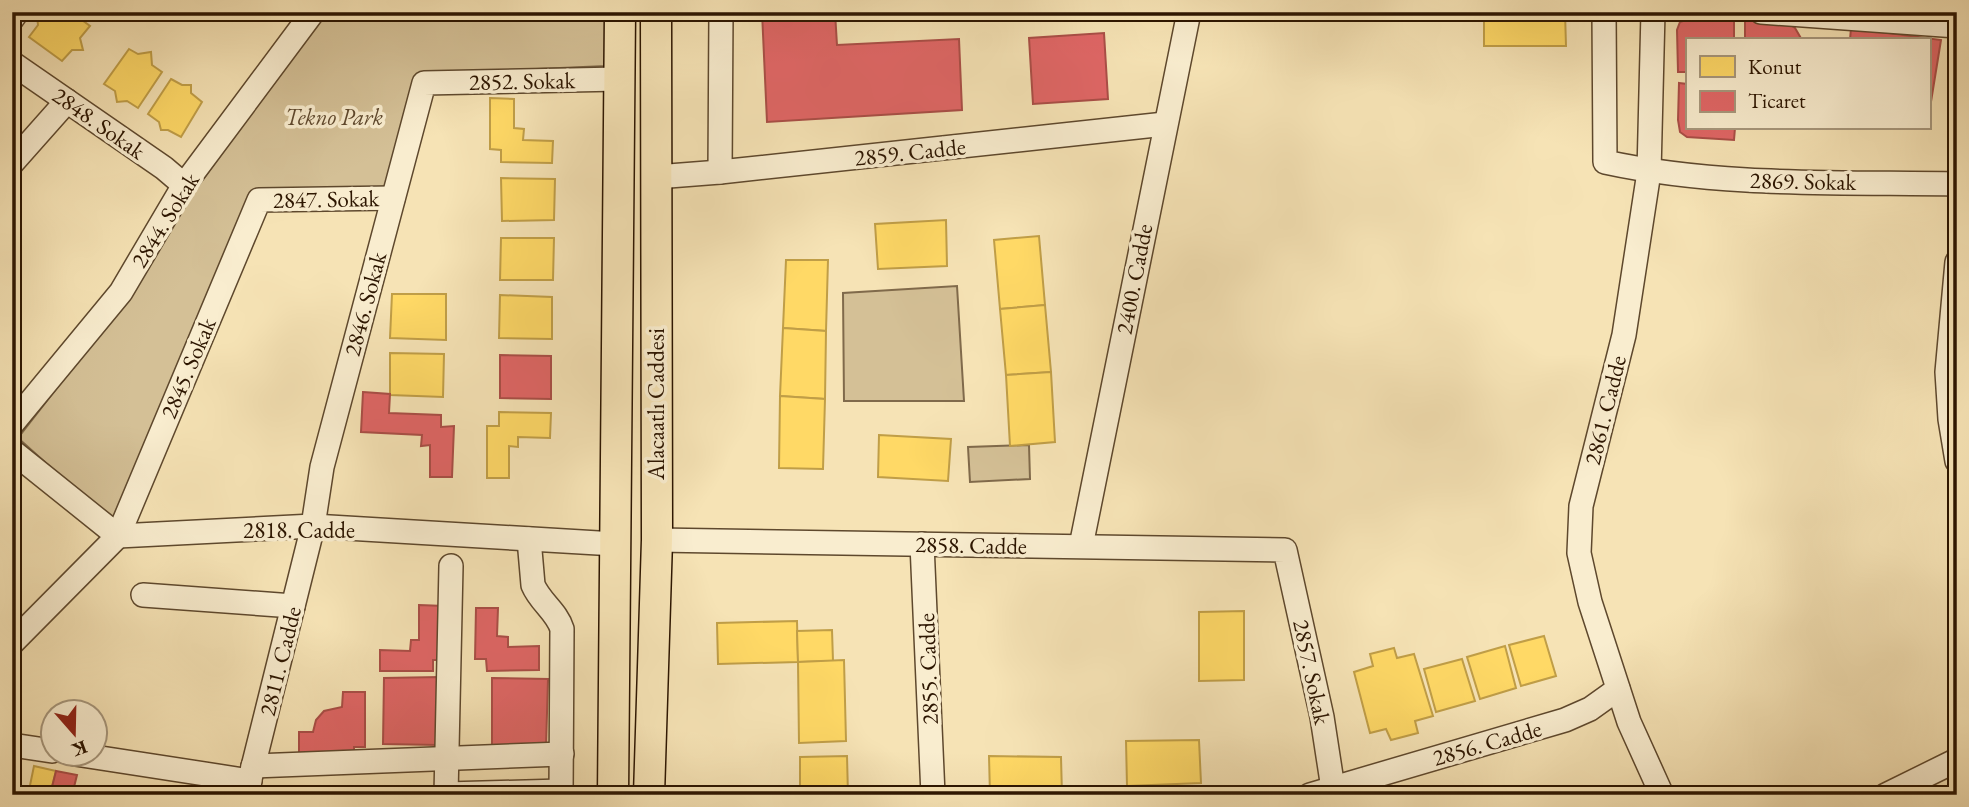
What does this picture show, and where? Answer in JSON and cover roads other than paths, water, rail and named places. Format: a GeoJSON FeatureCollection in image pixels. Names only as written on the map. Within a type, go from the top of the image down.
{"type":"FeatureCollection","features":[{"type":"Feature","properties":{"kind":"main road","name":"Alacaatlı Caddesi"},"geometry":{"type":"LineString","coordinates":[[613,795],[620,12]]}},
{"type":"Feature","properties":{"kind":"main road","name":"Alacaatlı Caddesi"},"geometry":{"type":"LineString","coordinates":[[649,795],[657,540],[656,12]]}},
{"type":"Feature","properties":{"kind":"street"},"geometry":{"type":"LineString","coordinates":[[12,19],[17,12]]}},
{"type":"Feature","properties":{"kind":"street","name":"2844. Sokak"},"geometry":{"type":"LineString","coordinates":[[12,424],[121,292],[184,185],[313,12]]}},
{"type":"Feature","properties":{"kind":"street"},"geometry":{"type":"LineString","coordinates":[[720,172],[721,12]]}},
{"type":"Feature","properties":{"kind":"street","name":"2400. Cadde"},"geometry":{"type":"LineString","coordinates":[[1081,547],[1189,12]]}},
{"type":"Feature","properties":{"kind":"street","name":"2869. Sokak"},"geometry":{"type":"LineString","coordinates":[[1604,12],[1605,162],[1650,172],[1780,182],[1957,184]]}},
{"type":"Feature","properties":{"kind":"street","name":"2861. Cadde"},"geometry":{"type":"LineString","coordinates":[[1653,12],[1650,172],[1625,335],[1581,506],[1579,553],[1590,602],[1618,690],[1629,722],[1662,795]]}},
{"type":"Feature","properties":{"kind":"street"},"geometry":{"type":"LineString","coordinates":[[1761,12],[1957,26]]}},
{"type":"Feature","properties":{"kind":"street","name":"2848. Sokak"},"geometry":{"type":"LineString","coordinates":[[12,63],[164,168],[184,185]]}},
{"type":"Feature","properties":{"kind":"street","name":"2852. Sokak"},"geometry":{"type":"LineString","coordinates":[[424,83],[620,79]]}},
{"type":"Feature","properties":{"kind":"street","name":"2846. Sokak"},"geometry":{"type":"LineString","coordinates":[[313,526],[322,467],[424,83]]}},
{"type":"Feature","properties":{"kind":"street"},"geometry":{"type":"LineString","coordinates":[[12,163],[68,101]]}},
{"type":"Feature","properties":{"kind":"street","name":"2859. Cadde"},"geometry":{"type":"LineString","coordinates":[[656,177],[1165,124]]}},
{"type":"Feature","properties":{"kind":"street","name":"2847. Sokak"},"geometry":{"type":"LineString","coordinates":[[259,200],[393,198]]}},
{"type":"Feature","properties":{"kind":"street","name":"2845. Sokak"},"geometry":{"type":"LineString","coordinates":[[118,536],[259,200]]}},
{"type":"Feature","properties":{"kind":"street"},"geometry":{"type":"LineString","coordinates":[[1957,262],[1947,372],[1957,461]]}},
{"type":"Feature","properties":{"kind":"street"},"geometry":{"type":"LineString","coordinates":[[12,452],[118,536],[12,643]]}},
{"type":"Feature","properties":{"kind":"street","name":"2818. Cadde"},"geometry":{"type":"LineString","coordinates":[[118,536],[313,526],[615,544]]}},
{"type":"Feature","properties":{"kind":"street","name":"2811. Cadde"},"geometry":{"type":"LineString","coordinates":[[250,780],[313,526]]}},
{"type":"Feature","properties":{"kind":"street"},"geometry":{"type":"LineString","coordinates":[[451,566],[446,794],[561,793],[562,629],[558,617],[533,585],[529,539]]}},
{"type":"Feature","properties":{"kind":"street","name":"2858. Cadde"},"geometry":{"type":"LineString","coordinates":[[657,540],[1285,550]]}},
{"type":"Feature","properties":{"kind":"street","name":"2855. Cadde"},"geometry":{"type":"LineString","coordinates":[[922,544],[933,795]]}},
{"type":"Feature","properties":{"kind":"street","name":"2857. Sokak"},"geometry":{"type":"LineString","coordinates":[[1285,550],[1322,717],[1333,791]]}},
{"type":"Feature","properties":{"kind":"street"},"geometry":{"type":"LineString","coordinates":[[143,594],[293,606]]}},
{"type":"Feature","properties":{"kind":"street","name":"2856. Cadde"},"geometry":{"type":"LineString","coordinates":[[1310,795],[1333,791],[1564,720],[1590,709],[1618,690]]}},
{"type":"Feature","properties":{"kind":"street"},"geometry":{"type":"LineString","coordinates":[[12,745],[38,749]]}},
{"type":"Feature","properties":{"kind":"street"},"geometry":{"type":"LineString","coordinates":[[108,759],[250,780],[447,759],[562,754]]}},
{"type":"Feature","properties":{"kind":"street"},"geometry":{"type":"LineString","coordinates":[[482,757],[482,793]]}},
{"type":"Feature","properties":{"kind":"street"},"geometry":{"type":"LineString","coordinates":[[1886,795],[1957,760]]}},
{"type":"Feature","properties":{"kind":"park label","name":"Tekno Park"},"geometry":{"type":"Point","coordinates":[334,117]}}]}
